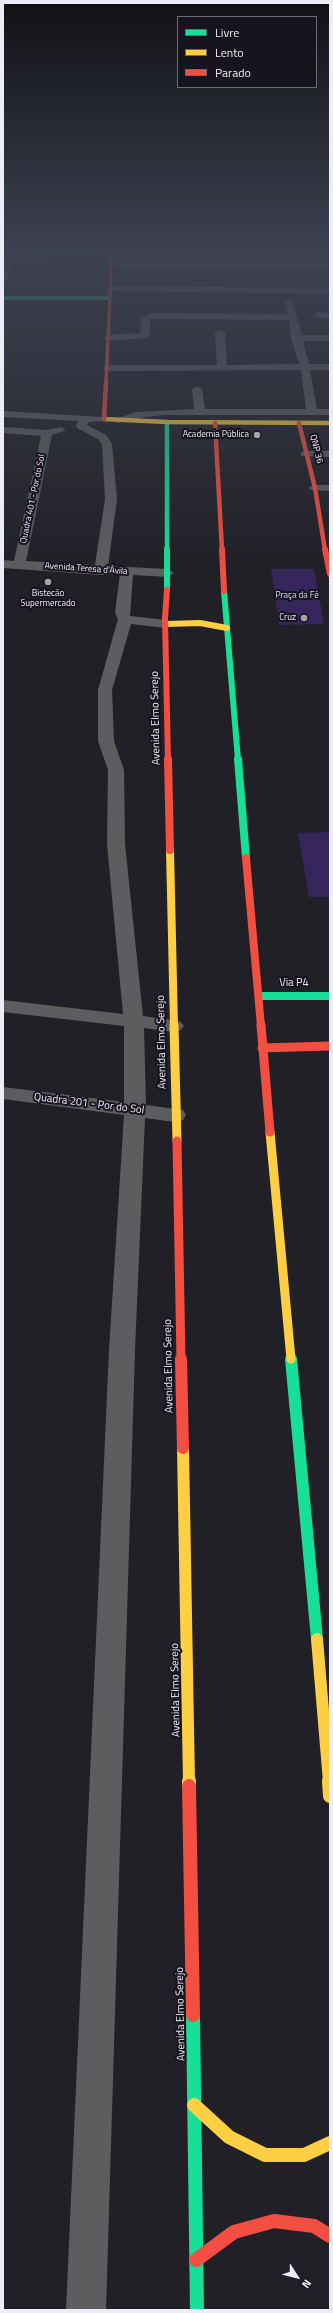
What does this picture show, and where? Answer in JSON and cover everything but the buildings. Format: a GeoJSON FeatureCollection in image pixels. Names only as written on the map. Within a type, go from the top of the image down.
{"type":"FeatureCollection","features":[{"type":"Feature","properties":{"kind":"main road"},"geometry":{"type":"LineString","coordinates":[[104,419],[107,358]]}},
{"type":"Feature","properties":{"kind":"main road"},"geometry":{"type":"LineString","coordinates":[[104,419],[215,423],[330,423]]}},
{"type":"Feature","properties":{"kind":"main road"},"geometry":{"type":"LineString","coordinates":[[104,419],[167,432]]}},
{"type":"Feature","properties":{"kind":"main road","name":"Avenida Elmo Serejo"},"geometry":{"type":"LineString","coordinates":[[167,422],[168,573],[166,624],[175,1115],[186,1567],[197,2310]]}},
{"type":"Feature","properties":{"kind":"main road"},"geometry":{"type":"LineString","coordinates":[[215,423],[222,609],[227,628],[259,996],[262,1048],[311,1566],[330,1796]]}},
{"type":"Feature","properties":{"kind":"main road","name":"QNP 36"},"geometry":{"type":"LineString","coordinates":[[299,423],[324,522],[330,574]]}},
{"type":"Feature","properties":{"kind":"main road"},"geometry":{"type":"LineString","coordinates":[[166,606],[177,609]]}},
{"type":"Feature","properties":{"kind":"main road"},"geometry":{"type":"LineString","coordinates":[[166,624],[200,623],[227,628]]}},
{"type":"Feature","properties":{"kind":"main road","name":"Via P4"},"geometry":{"type":"LineString","coordinates":[[259,996],[330,996]]}},
{"type":"Feature","properties":{"kind":"main road"},"geometry":{"type":"LineString","coordinates":[[262,1048],[330,1046]]}},
{"type":"Feature","properties":{"kind":"main road"},"geometry":{"type":"LineString","coordinates":[[194,2104],[229,2138],[265,2155],[304,2155],[330,2143]]}},
{"type":"Feature","properties":{"kind":"main road"},"geometry":{"type":"LineString","coordinates":[[196,2260],[234,2232],[274,2220],[314,2226],[330,2236]]}},
{"type":"Feature","properties":{"kind":"street"},"geometry":{"type":"LineString","coordinates":[[221,358],[222,367]]}},
{"type":"Feature","properties":{"kind":"street"},"geometry":{"type":"LineString","coordinates":[[302,358],[312,412]]}},
{"type":"Feature","properties":{"kind":"street"},"geometry":{"type":"LineString","coordinates":[[107,368],[330,367]]}},
{"type":"Feature","properties":{"kind":"street"},"geometry":{"type":"LineString","coordinates":[[197,389],[200,412]]}},
{"type":"Feature","properties":{"kind":"street"},"geometry":{"type":"LineString","coordinates":[[118,420],[136,415],[200,412],[330,412]]}},
{"type":"Feature","properties":{"kind":"street"},"geometry":{"type":"LineString","coordinates":[[3,414],[83,423],[102,437],[107,444],[111,499],[101,571]]}},
{"type":"Feature","properties":{"kind":"street"},"geometry":{"type":"LineString","coordinates":[[3,430],[47,433],[104,419]]}},
{"type":"Feature","properties":{"kind":"street","name":"Quadra 401 - Por do Sol"},"geometry":{"type":"LineString","coordinates":[[19,565],[47,433]]}},
{"type":"Feature","properties":{"kind":"street"},"geometry":{"type":"LineString","coordinates":[[306,454],[330,454]]}},
{"type":"Feature","properties":{"kind":"street"},"geometry":{"type":"LineString","coordinates":[[315,488],[330,488]]}},
{"type":"Feature","properties":{"kind":"street","name":"Avenida Teresa d'Ávila"},"geometry":{"type":"LineString","coordinates":[[3,564],[101,571],[168,573]]}},
{"type":"Feature","properties":{"kind":"street"},"geometry":{"type":"LineString","coordinates":[[86,2310],[122,1350],[135,1110],[134,1022],[116,844],[116,770],[106,741],[105,690],[125,619],[122,613],[127,572]]}},
{"type":"Feature","properties":{"kind":"street"},"geometry":{"type":"LineString","coordinates":[[125,619],[166,624]]}},
{"type":"Feature","properties":{"kind":"street"},"geometry":{"type":"LineString","coordinates":[[3,1006],[174,1026]]}},
{"type":"Feature","properties":{"kind":"street","name":"Quadra 201 - Por do Sol"},"geometry":{"type":"LineString","coordinates":[[3,1094],[175,1115]]}},
{"type":"Feature","properties":{"kind":"green space","name":"Praça da Fé"},"geometry":{"type":"Polygon","coordinates":[[[271,569],[314,569],[324,624],[279,625],[271,569]]]}},
{"type":"Feature","properties":{"kind":"green space"},"geometry":{"type":"Polygon","coordinates":[[[330,832],[330,897],[309,897],[298,833],[330,832]]]}},
{"type":"Feature","properties":{"kind":"traffic: fast"},"geometry":{"type":"LineString","coordinates":[[167,422],[167,590]]}},
{"type":"Feature","properties":{"kind":"traffic: fast"},"geometry":{"type":"LineString","coordinates":[[224,591],[246,858]]}},
{"type":"Feature","properties":{"kind":"traffic: fast"},"geometry":{"type":"LineString","coordinates":[[259,996],[330,996]]}},
{"type":"Feature","properties":{"kind":"traffic: fast"},"geometry":{"type":"LineString","coordinates":[[291,1359],[317,1639]]}},
{"type":"Feature","properties":{"kind":"traffic: fast"},"geometry":{"type":"LineString","coordinates":[[193,2015],[197,2310]]}},
{"type":"Feature","properties":{"kind":"traffic: slow"},"geometry":{"type":"LineString","coordinates":[[104,419],[167,422],[330,423]]}},
{"type":"Feature","properties":{"kind":"traffic: slow"},"geometry":{"type":"LineString","coordinates":[[166,624],[200,623],[227,628]]}},
{"type":"Feature","properties":{"kind":"traffic: slow"},"geometry":{"type":"LineString","coordinates":[[170,850],[177,1141]]}},
{"type":"Feature","properties":{"kind":"traffic: slow"},"geometry":{"type":"LineString","coordinates":[[270,1132],[291,1359]]}},
{"type":"Feature","properties":{"kind":"traffic: slow"},"geometry":{"type":"LineString","coordinates":[[183,1448],[189,1786]]}},
{"type":"Feature","properties":{"kind":"traffic: slow"},"geometry":{"type":"LineString","coordinates":[[317,1639],[330,1796]]}},
{"type":"Feature","properties":{"kind":"traffic: slow"},"geometry":{"type":"LineString","coordinates":[[194,2105],[229,2137],[265,2155],[304,2155],[330,2143]]}},
{"type":"Feature","properties":{"kind":"traffic: jam"},"geometry":{"type":"LineString","coordinates":[[104,419],[107,358]]}},
{"type":"Feature","properties":{"kind":"traffic: jam"},"geometry":{"type":"LineString","coordinates":[[215,423],[224,591]]}},
{"type":"Feature","properties":{"kind":"traffic: jam"},"geometry":{"type":"LineString","coordinates":[[299,423],[315,488],[319,522],[330,574]]}},
{"type":"Feature","properties":{"kind":"traffic: jam"},"geometry":{"type":"LineString","coordinates":[[167,590],[165,618],[170,850]]}},
{"type":"Feature","properties":{"kind":"traffic: jam"},"geometry":{"type":"LineString","coordinates":[[246,858],[270,1132]]}},
{"type":"Feature","properties":{"kind":"traffic: jam"},"geometry":{"type":"LineString","coordinates":[[262,1048],[330,1046]]}},
{"type":"Feature","properties":{"kind":"traffic: jam"},"geometry":{"type":"LineString","coordinates":[[177,1141],[183,1448]]}},
{"type":"Feature","properties":{"kind":"traffic: jam"},"geometry":{"type":"LineString","coordinates":[[189,1786],[193,2015]]}},
{"type":"Feature","properties":{"kind":"traffic: jam"},"geometry":{"type":"LineString","coordinates":[[196,2260],[234,2232],[274,2221],[314,2226],[330,2236]]}},
{"type":"Feature","properties":{"kind":"place","name":"Academia Pública"},"geometry":{"type":"Point","coordinates":[257,435]}},
{"type":"Feature","properties":{"kind":"place","name":"Bistecão Supermercado"},"geometry":{"type":"Point","coordinates":[48,582]}},
{"type":"Feature","properties":{"kind":"place","name":"Cruz"},"geometry":{"type":"Point","coordinates":[304,618]}}]}
